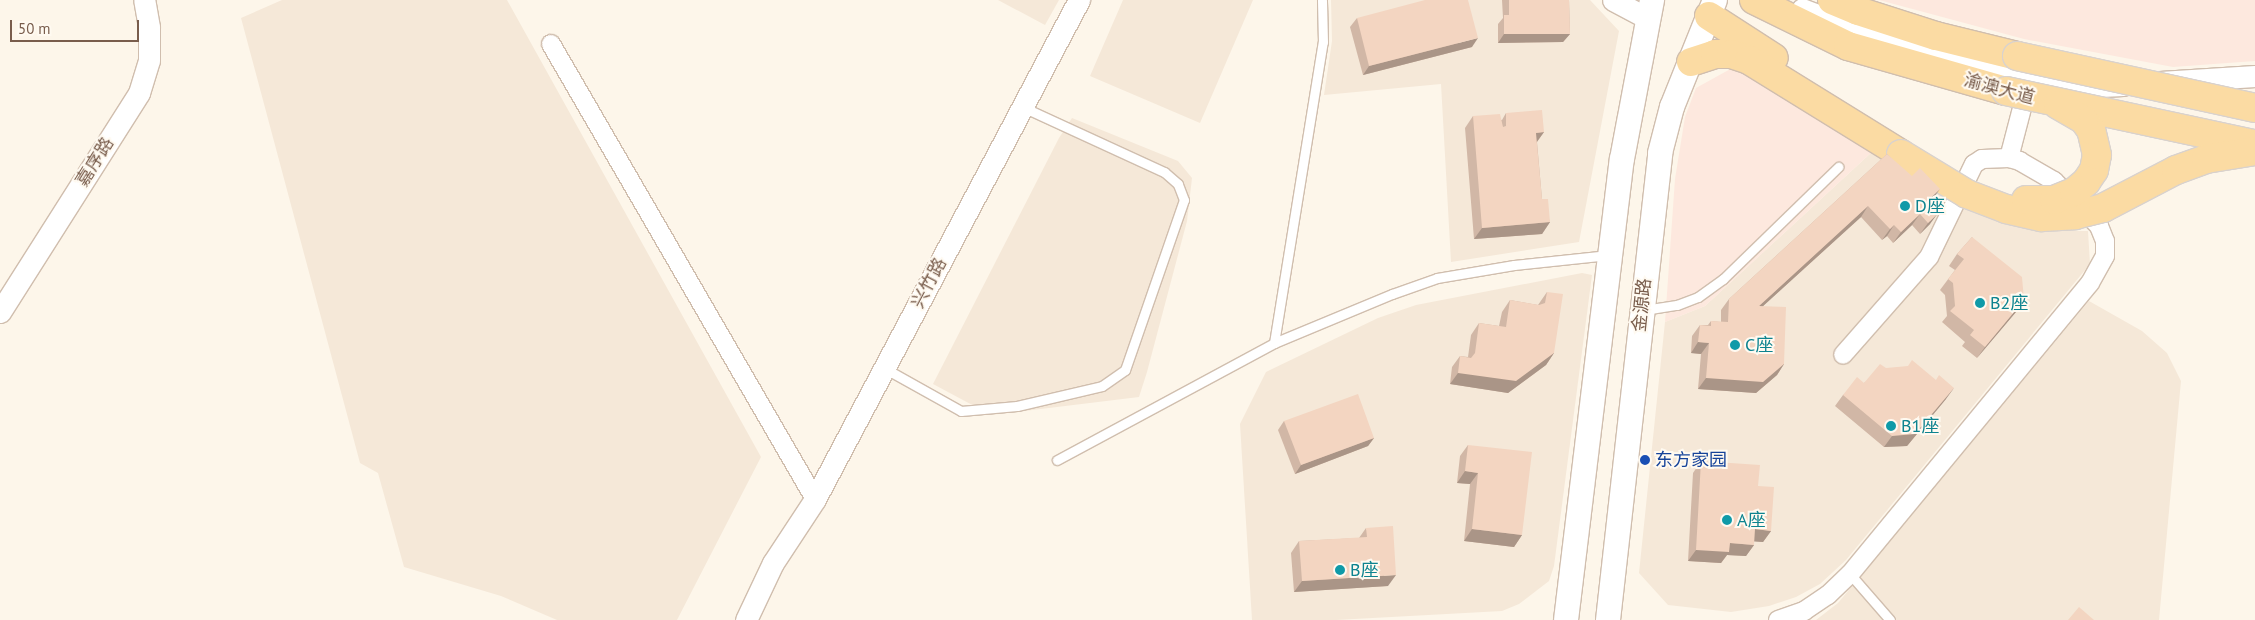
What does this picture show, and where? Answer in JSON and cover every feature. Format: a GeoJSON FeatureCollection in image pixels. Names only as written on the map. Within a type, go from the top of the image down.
{"type":"FeatureCollection","features":[{"type":"Feature","properties":{"kind":"main road","name":"渝澳大道"},"geometry":{"type":"LineString","coordinates":[[1754,0],[1848,46],[2058,104],[2255,144]]}},
{"type":"Feature","properties":{"kind":"main road","name":"渝澳大道"},"geometry":{"type":"LineString","coordinates":[[1832,0],[1858,12],[1945,38],[2255,108]]}},
{"type":"Feature","properties":{"kind":"main road"},"geometry":{"type":"LineString","coordinates":[[1712,8],[1967,194],[2006,210],[2042,217],[2076,216],[2103,208],[2176,170],[2206,158],[2255,151]]}},
{"type":"Feature","properties":{"kind":"main road","name":"金源路"},"geometry":{"type":"LineString","coordinates":[[1608,620],[1660,153],[1672,106],[1712,8]]}},
{"type":"Feature","properties":{"kind":"main road"},"geometry":{"type":"LineString","coordinates":[[1566,620],[1622,159],[1650,10]]}},
{"type":"Feature","properties":{"kind":"main road"},"geometry":{"type":"LineString","coordinates":[[1691,62],[1715,54],[1731,54],[1749,60],[1903,149],[1975,184],[2008,196],[2033,201],[2054,200],[2074,192],[2086,182],[2094,170],[2097,155],[2091,130],[2084,120],[2058,104]]}},
{"type":"Feature","properties":{"kind":"main road"},"geometry":{"type":"LineString","coordinates":[[1622,159],[1631,148],[1646,148],[1654,160],[1656,183]]}},
{"type":"Feature","properties":{"kind":"street","name":"嘉序路"},"geometry":{"type":"LineString","coordinates":[[0,312],[139,92],[149,60],[149,27],[144,0]]}},
{"type":"Feature","properties":{"kind":"street","name":"兴竹路"},"geometry":{"type":"LineString","coordinates":[[746,620],[773,563],[815,499],[1079,0]]}},
{"type":"Feature","properties":{"kind":"street"},"geometry":{"type":"LineString","coordinates":[[1614,0],[1650,10]]}},
{"type":"Feature","properties":{"kind":"street"},"geometry":{"type":"LineString","coordinates":[[1782,0],[1870,35],[2030,80],[2105,87],[2255,76]]}},
{"type":"Feature","properties":{"kind":"street"},"geometry":{"type":"LineString","coordinates":[[551,44],[815,499]]}},
{"type":"Feature","properties":{"kind":"street"},"geometry":{"type":"LineString","coordinates":[[2008,158],[2030,80]]}},
{"type":"Feature","properties":{"kind":"street"},"geometry":{"type":"LineString","coordinates":[[1778,620],[1804,611],[1828,595],[1850,574],[2100,269],[2105,241],[2099,226],[2054,181],[2008,158],[1982,158],[1974,164],[1930,257],[1843,355]]}},
{"type":"Feature","properties":{"kind":"street","name":"兴竹路"},"geometry":{"type":"LineString","coordinates":[[755,620],[773,563]]}},
{"type":"Feature","properties":{"kind":"lane"},"geometry":{"type":"LineString","coordinates":[[1274,343],[1323,42],[1322,0]]}},
{"type":"Feature","properties":{"kind":"lane"},"geometry":{"type":"LineString","coordinates":[[884,368],[961,411],[1016,406],[1102,386],[1125,370],[1184,200],[1178,184],[1164,172],[1023,106]]}},
{"type":"Feature","properties":{"kind":"lane"},"geometry":{"type":"LineString","coordinates":[[1642,310],[1677,305],[1698,297],[1723,279],[1838,167]]}},
{"type":"Feature","properties":{"kind":"lane"},"geometry":{"type":"LineString","coordinates":[[1057,460],[1274,343],[1437,278],[1514,265],[1609,255]]}},
{"type":"Feature","properties":{"kind":"lane"},"geometry":{"type":"LineString","coordinates":[[1850,574],[1890,620]]}},
{"type":"Feature","properties":{"kind":"shaded area"},"geometry":{"type":"Polygon","coordinates":[[[282,0],[507,0],[761,457],[677,620],[557,620],[501,596],[404,567],[378,473],[360,463],[241,18],[282,0]]]}},
{"type":"Feature","properties":{"kind":"shaded area"},"geometry":{"type":"Polygon","coordinates":[[[998,0],[1059,0],[1045,25],[998,0]]]}},
{"type":"Feature","properties":{"kind":"shaded area"},"geometry":{"type":"Polygon","coordinates":[[[1123,0],[1253,0],[1200,123],[1090,76],[1123,0]]]}},
{"type":"Feature","properties":{"kind":"shaded area"},"geometry":{"type":"Polygon","coordinates":[[[1331,0],[1590,0],[1619,31],[1579,242],[1451,262],[1441,84],[1324,95],[1332,41],[1331,0]]]}},
{"type":"Feature","properties":{"kind":"shaded area"},"geometry":{"type":"Polygon","coordinates":[[[1879,0],[2255,0],[2255,61],[2173,67],[2024,39],[1879,0]]]}},
{"type":"Feature","properties":{"kind":"shaded area"},"geometry":{"type":"Polygon","coordinates":[[[1734,67],[1873,151],[1705,306],[1665,322],[1675,179],[1685,117],[1696,88],[1734,67]]]}},
{"type":"Feature","properties":{"kind":"shaded area"},"geometry":{"type":"Polygon","coordinates":[[[1072,118],[1178,161],[1192,178],[1187,221],[1147,372],[1139,397],[991,415],[933,384],[1059,138],[1072,118]]]}},
{"type":"Feature","properties":{"kind":"shaded area"},"geometry":{"type":"Polygon","coordinates":[[[1873,151],[1974,212],[2042,231],[2088,231],[2090,264],[1846,560],[1820,584],[1796,597],[1769,606],[1731,612],[1668,605],[1639,573],[1665,322],[1705,306],[1873,151]]]}},
{"type":"Feature","properties":{"kind":"shaded area"},"geometry":{"type":"Polygon","coordinates":[[[1582,273],[1592,275],[1554,566],[1549,581],[1519,604],[1502,611],[1336,620],[1252,620],[1240,424],[1266,372],[1378,318],[1416,305],[1582,273]]]}},
{"type":"Feature","properties":{"kind":"shaded area"},"geometry":{"type":"Polygon","coordinates":[[[2089,301],[2142,331],[2167,353],[2181,381],[2159,620],[1816,620],[1838,603],[2089,301]]]}},
{"type":"Feature","properties":{"kind":"building"},"geometry":{"type":"Polygon","coordinates":[[[1425,0],[1468,0],[1478,38],[1369,66],[1357,18],[1425,0]]]}},
{"type":"Feature","properties":{"kind":"building"},"geometry":{"type":"Polygon","coordinates":[[[1509,0],[1569,0],[1570,34],[1504,34],[1504,15],[1509,15],[1509,0]]]}},
{"type":"Feature","properties":{"kind":"building"},"geometry":{"type":"Polygon","coordinates":[[[1542,110],[1544,132],[1536,133],[1542,199],[1548,199],[1550,222],[1482,228],[1473,116],[1500,114],[1503,127],[1506,126],[1506,113],[1542,110]]]}},
{"type":"Feature","properties":{"kind":"building"},"geometry":{"type":"Polygon","coordinates":[[[1887,154],[1912,176],[1920,168],[1940,189],[1927,201],[1938,213],[1928,223],[1920,214],[1901,232],[1894,225],[1890,229],[1868,206],[1759,306],[1786,307],[1784,364],[1763,382],[1706,378],[1709,343],[1698,342],[1700,325],[1711,326],[1711,321],[1728,322],[1729,299],[1887,154]]]}},
{"type":"Feature","properties":{"kind":"building","name":"B2座"},"geometry":{"type":"Polygon","coordinates":[[[1972,237],[2022,277],[2024,300],[1985,347],[1970,335],[1974,330],[1950,311],[1955,306],[1953,283],[1948,279],[1964,259],[1957,254],[1972,237]]]}},
{"type":"Feature","properties":{"kind":"building"},"geometry":{"type":"Polygon","coordinates":[[[1547,292],[1563,294],[1554,353],[1516,381],[1458,373],[1460,356],[1471,358],[1475,353],[1479,323],[1506,327],[1510,300],[1539,305],[1545,303],[1547,292]]]}},
{"type":"Feature","properties":{"kind":"building","name":"B1座"},"geometry":{"type":"Polygon","coordinates":[[[1912,360],[1936,380],[1939,375],[1954,388],[1915,434],[1892,436],[1843,395],[1857,377],[1864,383],[1880,364],[1886,368],[1908,366],[1912,360]]]}},
{"type":"Feature","properties":{"kind":"building"},"geometry":{"type":"Polygon","coordinates":[[[1358,394],[1374,438],[1301,465],[1284,421],[1358,394]]]}},
{"type":"Feature","properties":{"kind":"building"},"geometry":{"type":"Polygon","coordinates":[[[1468,445],[1532,452],[1522,535],[1472,529],[1478,473],[1465,471],[1468,445]]]}},
{"type":"Feature","properties":{"kind":"building","name":"A座"},"geometry":{"type":"Polygon","coordinates":[[[1701,461],[1760,465],[1758,486],[1774,487],[1771,531],[1755,529],[1754,545],[1730,543],[1729,552],[1696,550],[1701,461]]]}},
{"type":"Feature","properties":{"kind":"building","name":"B座"},"geometry":{"type":"Polygon","coordinates":[[[1393,526],[1396,575],[1302,581],[1299,541],[1367,537],[1366,528],[1393,526]]]}},
{"type":"Feature","properties":{"kind":"building"},"geometry":{"type":"Polygon","coordinates":[[[2079,607],[2094,620],[2068,620],[2079,607]]]}},
{"type":"Feature","properties":{"kind":"place","name":"D座"},"geometry":{"type":"Point","coordinates":[1905,206]}},
{"type":"Feature","properties":{"kind":"place","name":"B2座"},"geometry":{"type":"Point","coordinates":[1980,303]}},
{"type":"Feature","properties":{"kind":"place","name":"C座"},"geometry":{"type":"Point","coordinates":[1735,345]}},
{"type":"Feature","properties":{"kind":"place","name":"B1座"},"geometry":{"type":"Point","coordinates":[1891,426]}},
{"type":"Feature","properties":{"kind":"place","name":"东方家园"},"geometry":{"type":"Point","coordinates":[1645,460]}},
{"type":"Feature","properties":{"kind":"place","name":"A座"},"geometry":{"type":"Point","coordinates":[1727,520]}},
{"type":"Feature","properties":{"kind":"place","name":"B座"},"geometry":{"type":"Point","coordinates":[1340,570]}}]}
